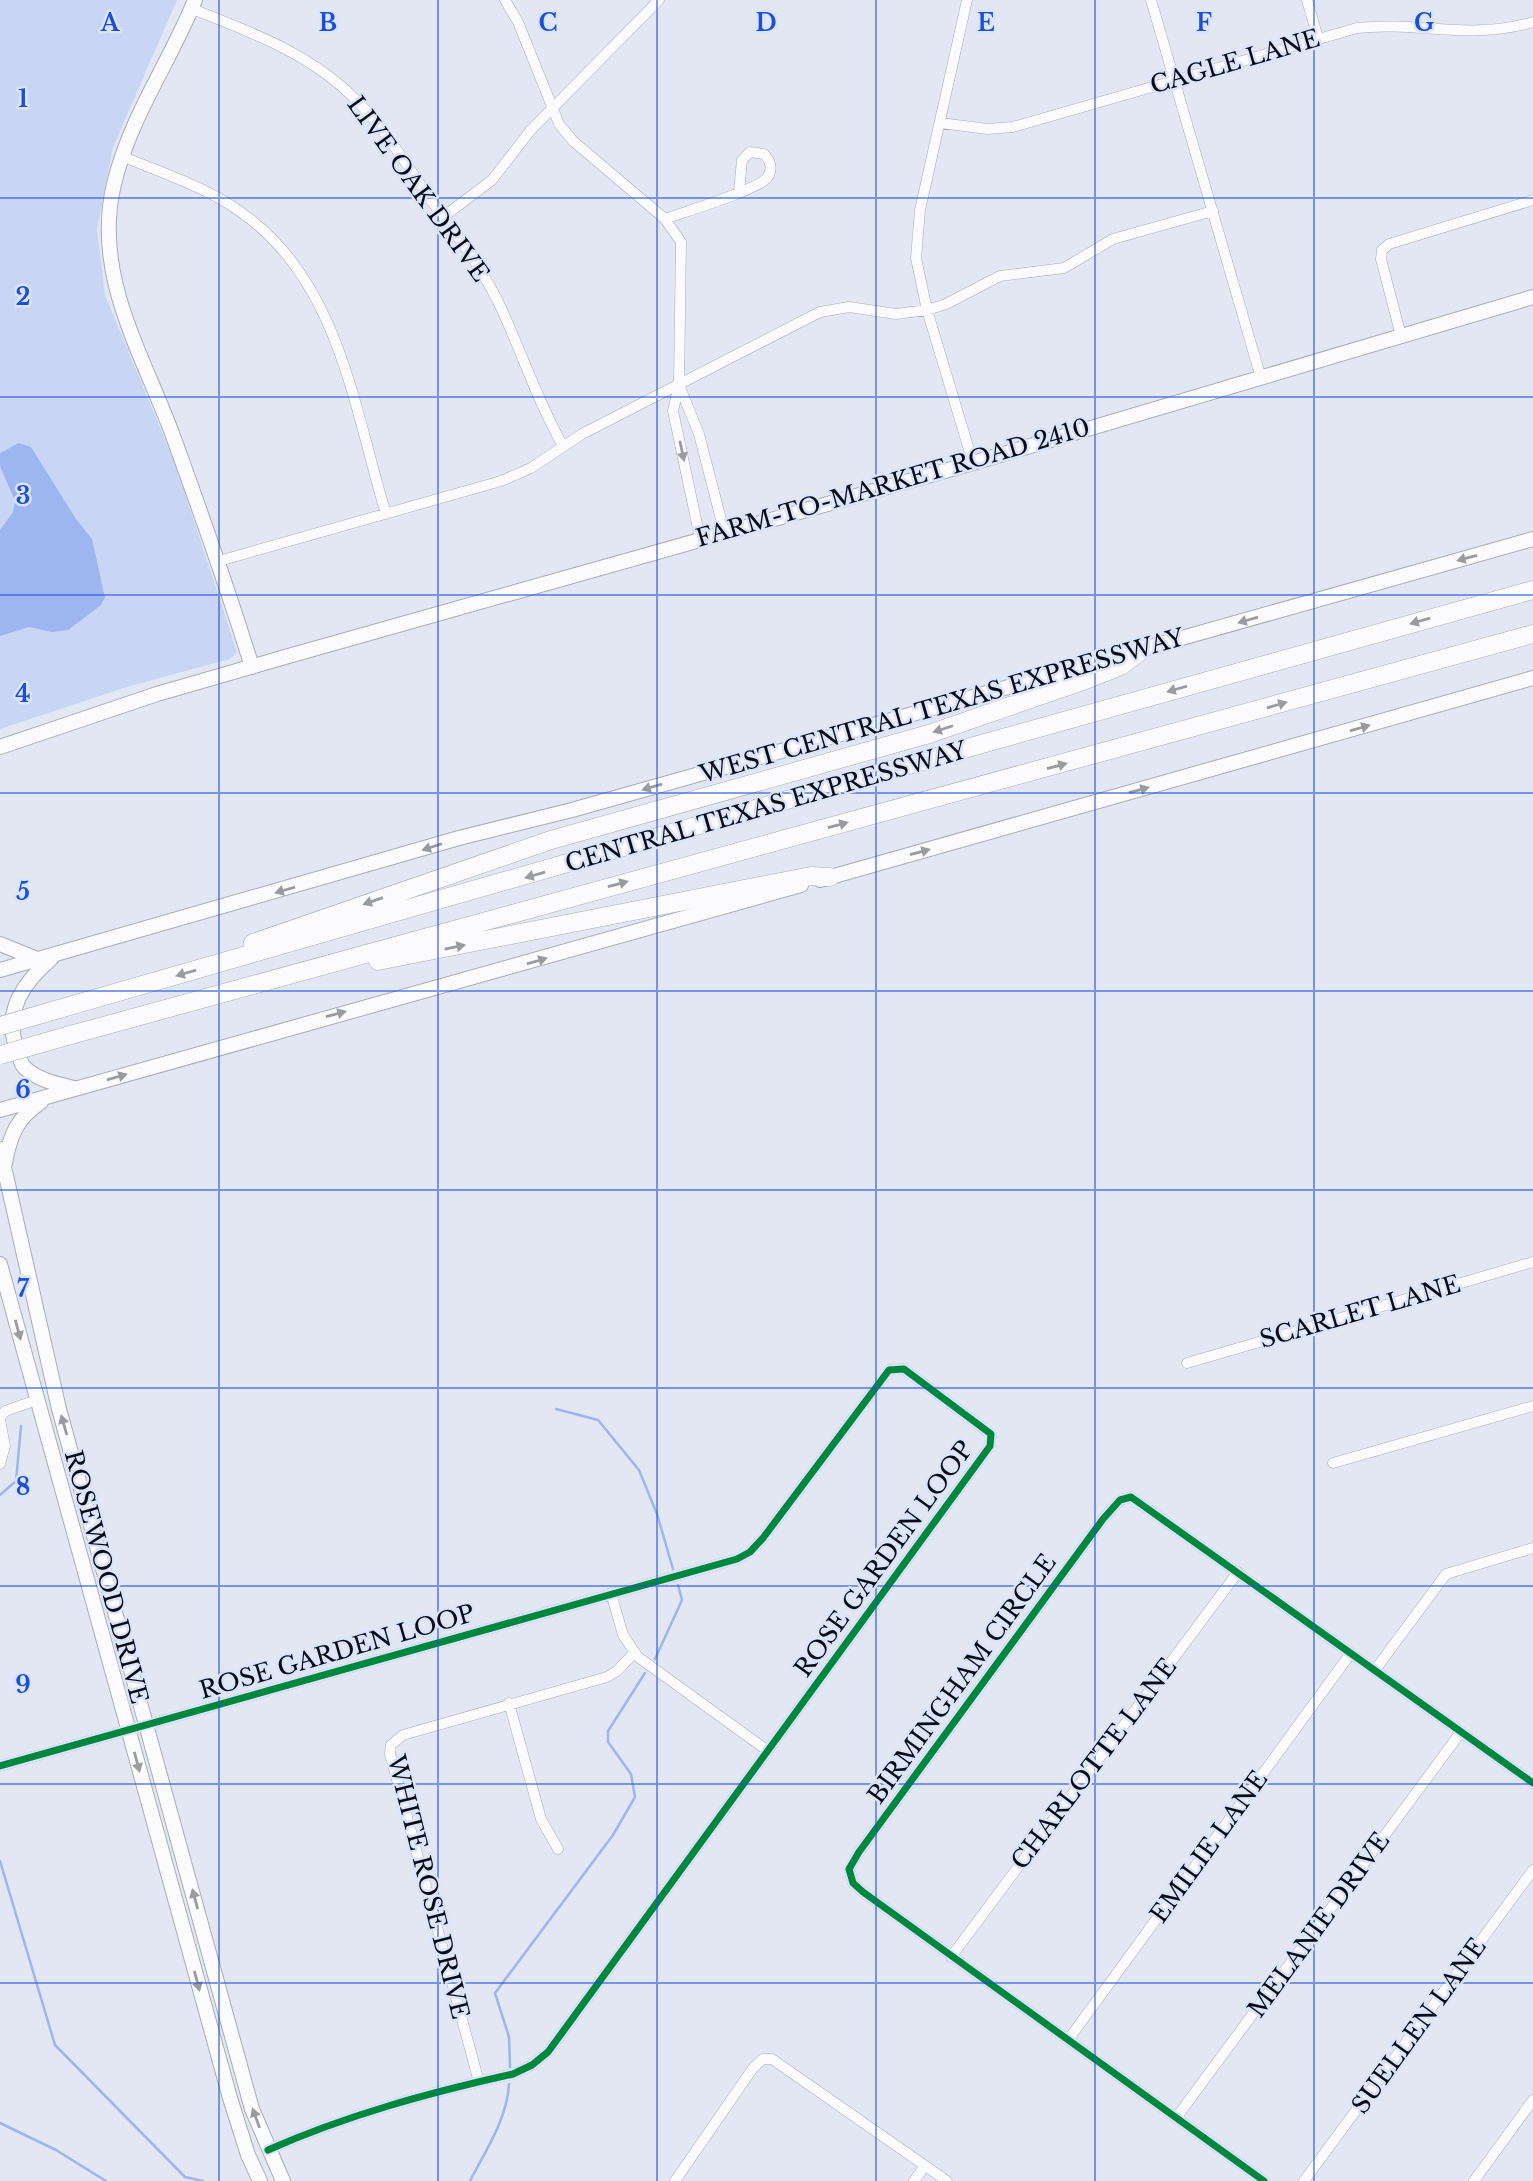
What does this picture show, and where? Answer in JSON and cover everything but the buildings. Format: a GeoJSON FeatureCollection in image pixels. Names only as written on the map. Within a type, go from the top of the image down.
{"type":"FeatureCollection","features":[{"type":"Feature","properties":{"kind":"highway","name":"CENTRAL TEXAS EXPRESSWAY"},"geometry":{"type":"LineString","coordinates":[[0,1026],[985,743],[1533,590]]}},
{"type":"Feature","properties":{"kind":"highway","name":"CENTRAL TEXAS EXPRESSWAY"},"geometry":{"type":"LineString","coordinates":[[0,1055],[1533,634]]}},
{"type":"Feature","properties":{"kind":"highway"},"geometry":{"type":"LineString","coordinates":[[215,965],[248,945],[551,840],[929,734],[1028,701],[1121,666],[1142,650]]}},
{"type":"Feature","properties":{"kind":"highway"},"geometry":{"type":"LineString","coordinates":[[339,961],[371,962],[418,954],[811,876],[831,877]]}},
{"type":"Feature","properties":{"kind":"main road"},"geometry":{"type":"LineString","coordinates":[[193,5],[148,94],[122,156],[109,219],[111,269],[116,294],[168,422],[219,561],[252,667]]}},
{"type":"Feature","properties":{"kind":"main road","name":"FARM-TO-MARKET ROAD 2410"},"geometry":{"type":"LineString","coordinates":[[0,747],[132,702],[724,531],[973,463],[1533,297]]}},
{"type":"Feature","properties":{"kind":"main road","name":"WEST CENTRAL TEXAS EXPRESSWAY"},"geometry":{"type":"LineString","coordinates":[[0,970],[459,838],[584,806],[1533,539]]}},
{"type":"Feature","properties":{"kind":"main road"},"geometry":{"type":"LineString","coordinates":[[0,1110],[1533,678]]}},
{"type":"Feature","properties":{"kind":"main road"},"geometry":{"type":"LineString","coordinates":[[0,944],[39,959]]}},
{"type":"Feature","properties":{"kind":"main road"},"geometry":{"type":"LineString","coordinates":[[55,956],[31,975],[18,995],[12,1033],[23,1066],[46,1081],[76,1088]]}},
{"type":"Feature","properties":{"kind":"main road"},"geometry":{"type":"LineString","coordinates":[[4,1168],[9,1142],[20,1120],[48,1096]]}},
{"type":"Feature","properties":{"kind":"main road","name":"ROSEWOOD DRIVE"},"geometry":{"type":"LineString","coordinates":[[0,1149],[59,1409],[252,2109],[283,2181]]}},
{"type":"Feature","properties":{"kind":"main road","name":"ROSEWOOD DRIVE"},"geometry":{"type":"LineString","coordinates":[[0,1264],[230,2098],[248,2155],[260,2181]]}},
{"type":"Feature","properties":{"kind":"street"},"geometry":{"type":"LineString","coordinates":[[505,0],[518,22],[559,124],[573,141],[665,219],[681,242],[679,385],[673,411],[700,538]]}},
{"type":"Feature","properties":{"kind":"street"},"geometry":{"type":"LineString","coordinates":[[443,217],[492,180],[518,146],[659,0]]}},
{"type":"Feature","properties":{"kind":"street"},"geometry":{"type":"LineString","coordinates":[[967,0],[916,239],[919,278],[927,310],[973,463]]}},
{"type":"Feature","properties":{"kind":"street"},"geometry":{"type":"LineString","coordinates":[[1151,0],[1261,378]]}},
{"type":"Feature","properties":{"kind":"street"},"geometry":{"type":"LineString","coordinates":[[1307,0],[1318,38]]}},
{"type":"Feature","properties":{"kind":"street","name":"LIVE OAK DRIVE"},"geometry":{"type":"LineString","coordinates":[[193,5],[271,41],[322,70],[371,117],[486,279],[502,309],[533,388],[563,446]]}},
{"type":"Feature","properties":{"kind":"street","name":"CAGLE LANE"},"geometry":{"type":"LineString","coordinates":[[940,123],[988,129],[1013,127],[1318,38],[1378,25],[1489,32],[1533,22]]}},
{"type":"Feature","properties":{"kind":"street"},"geometry":{"type":"LineString","coordinates":[[122,156],[241,211],[271,237],[287,256],[309,286],[344,366],[386,514]]}},
{"type":"Feature","properties":{"kind":"street"},"geometry":{"type":"LineString","coordinates":[[665,219],[739,192]]}},
{"type":"Feature","properties":{"kind":"street"},"geometry":{"type":"LineString","coordinates":[[1401,336],[1381,259],[1382,250],[1389,244],[1533,200]]}},
{"type":"Feature","properties":{"kind":"street"},"geometry":{"type":"LineString","coordinates":[[219,561],[501,481],[531,468],[563,446],[820,312],[849,307],[895,314],[927,310],[946,304],[1000,276],[1064,268],[1113,239],[1213,211]]}},
{"type":"Feature","properties":{"kind":"street"},"geometry":{"type":"LineString","coordinates":[[679,385],[699,433],[724,531]]}},
{"type":"Feature","properties":{"kind":"street","name":"SCARLET LANE"},"geometry":{"type":"LineString","coordinates":[[1187,1363],[1533,1262]]}},
{"type":"Feature","properties":{"kind":"street","name":"ROSE GARDEN LOOP"},"geometry":{"type":"LineString","coordinates":[[0,1766],[148,1727],[611,1593],[724,1564],[750,1552],[889,1370],[904,1368],[985,1427],[992,1440],[990,1446],[548,2052],[532,2065],[513,2074],[337,2121],[268,2150]]}},
{"type":"Feature","properties":{"kind":"street"},"geometry":{"type":"LineString","coordinates":[[0,1464],[5,1446],[0,1419],[5,1411],[37,1400]]}},
{"type":"Feature","properties":{"kind":"street"},"geometry":{"type":"LineString","coordinates":[[1334,1463],[1533,1406]]}},
{"type":"Feature","properties":{"kind":"street","name":"BIRMINGHAM CIRCLE"},"geometry":{"type":"LineString","coordinates":[[1264,2181],[863,1892],[853,1883],[849,1869],[1103,1519],[1120,1500],[1131,1497],[1533,1783]]}},
{"type":"Feature","properties":{"kind":"street"},"geometry":{"type":"LineString","coordinates":[[1375,1670],[1446,1574],[1533,1548]]}},
{"type":"Feature","properties":{"kind":"street","name":"CHARLOTTE LANE"},"geometry":{"type":"LineString","coordinates":[[951,1957],[1238,1572]]}},
{"type":"Feature","properties":{"kind":"street"},"geometry":{"type":"LineString","coordinates":[[611,1593],[623,1635],[634,1653],[768,1751]]}},
{"type":"Feature","properties":{"kind":"street","name":"WHITE ROSE DRIVE"},"geometry":{"type":"LineString","coordinates":[[479,2082],[390,1755],[391,1745],[403,1735],[607,1677],[617,1671],[634,1653]]}},
{"type":"Feature","properties":{"kind":"street","name":"EMILIE LANE"},"geometry":{"type":"LineString","coordinates":[[1068,2040],[1351,1653]]}},
{"type":"Feature","properties":{"kind":"street"},"geometry":{"type":"LineString","coordinates":[[509,1703],[541,1819],[558,1849]]}},
{"type":"Feature","properties":{"kind":"street","name":"MELANIE DRIVE"},"geometry":{"type":"LineString","coordinates":[[1176,2118],[1461,1732]]}},
{"type":"Feature","properties":{"kind":"street","name":"SUELLEN LANE"},"geometry":{"type":"LineString","coordinates":[[1304,2181],[1533,1870]]}},
{"type":"Feature","properties":{"kind":"street"},"geometry":{"type":"LineString","coordinates":[[675,2181],[753,2068],[763,2059],[772,2059],[947,2181]]}},
{"type":"Feature","properties":{"kind":"street"},"geometry":{"type":"LineString","coordinates":[[1474,2181],[1533,2100]]}},
{"type":"Feature","properties":{"kind":"street"},"geometry":{"type":"LineString","coordinates":[[914,2181],[925,2166]]}},
{"type":"Feature","properties":{"kind":"shaded area"},"geometry":{"type":"Polygon","coordinates":[[[0,0],[177,0],[113,147],[97,229],[105,295],[176,466],[237,652],[230,659],[130,686],[0,729],[0,0]]]}},
{"type":"Feature","properties":{"kind":"water"},"geometry":{"type":"Polygon","coordinates":[[[19,443],[31,447],[76,519],[92,539],[105,598],[100,606],[68,630],[52,632],[29,627],[0,636],[0,530],[13,512],[15,501],[0,466],[0,453],[19,443]]]}},
{"type":"Feature","properties":{"kind":"waterway"},"geometry":{"type":"LineString","coordinates":[[556,1409],[598,1420],[639,1470],[657,1514],[673,1569]]}},
{"type":"Feature","properties":{"kind":"waterway"},"geometry":{"type":"LineString","coordinates":[[0,1495],[16,1481],[21,1426]]}},
{"type":"Feature","properties":{"kind":"waterway"},"geometry":{"type":"LineString","coordinates":[[655,1659],[682,1600],[678,1585]]}},
{"type":"Feature","properties":{"kind":"waterway"},"geometry":{"type":"LineString","coordinates":[[510,2067],[509,2037],[495,1993],[613,1835],[635,1797],[631,1774],[608,1742],[608,1731],[645,1673]]}},
{"type":"Feature","properties":{"kind":"waterway"},"geometry":{"type":"LineString","coordinates":[[0,1861],[55,2045],[185,2177],[203,2181]]}},
{"type":"Feature","properties":{"kind":"waterway"},"geometry":{"type":"LineString","coordinates":[[470,2181],[500,2122],[509,2084]]}},
{"type":"Feature","properties":{"kind":"waterway"},"geometry":{"type":"LineString","coordinates":[[0,2123],[56,2150],[106,2181]]}},
{"type":"Feature","properties":{"kind":"cycle path"},"geometry":{"type":"LineString","coordinates":[[0,1766],[737,1559],[750,1552],[763,1538],[889,1370],[904,1369],[991,1434],[990,1446],[548,2052],[532,2065],[513,2074],[388,2106],[268,2150]]}},
{"type":"Feature","properties":{"kind":"cycle path"},"geometry":{"type":"LineString","coordinates":[[1264,2181],[863,1892],[853,1883],[849,1869],[859,1852],[1103,1519],[1120,1500],[1131,1497],[1533,1783]]}}]}
